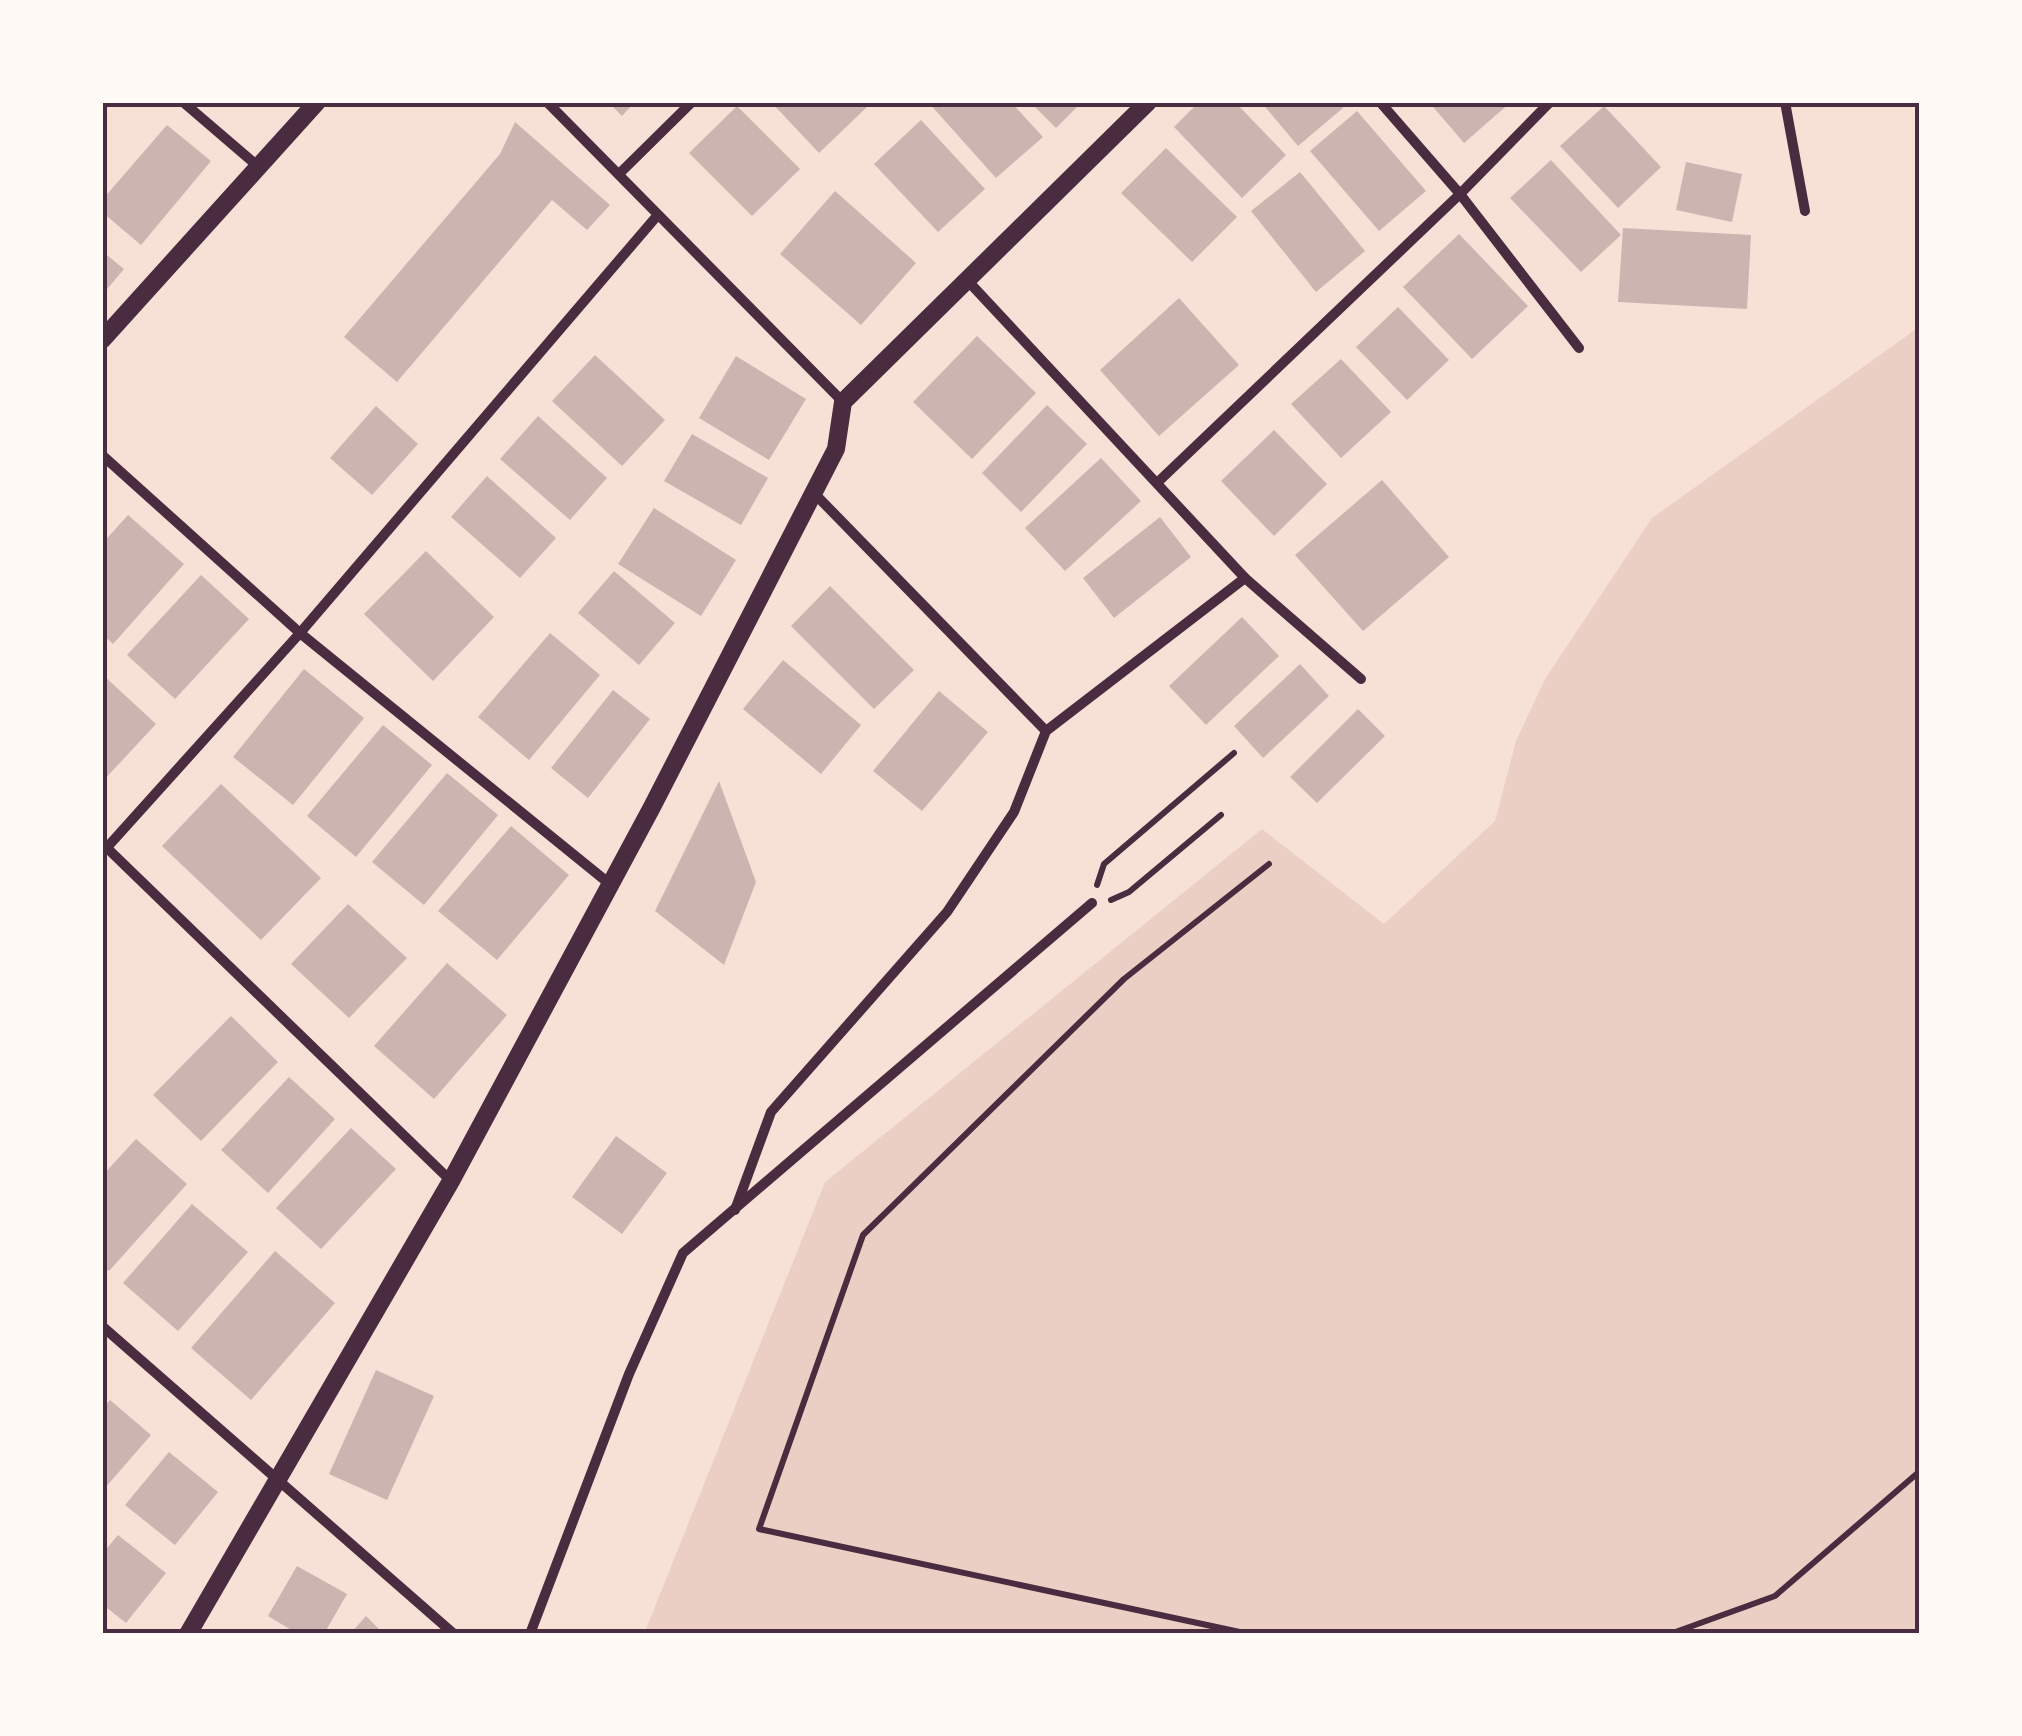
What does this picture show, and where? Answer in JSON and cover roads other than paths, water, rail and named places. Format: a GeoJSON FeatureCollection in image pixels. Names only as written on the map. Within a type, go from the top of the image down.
{"type":"FeatureCollection","features":[{"type":"Feature","properties":{"kind":"street"},"geometry":{"type":"LineString","coordinates":[[183,102],[260,168]]}},
{"type":"Feature","properties":{"kind":"street"},"geometry":{"type":"LineString","coordinates":[[102,340],[317,102]]}},
{"type":"Feature","properties":{"kind":"street"},"geometry":{"type":"LineString","coordinates":[[547,102],[842,402]]}},
{"type":"Feature","properties":{"kind":"street"},"geometry":{"type":"LineString","coordinates":[[620,173],[692,102]]}},
{"type":"Feature","properties":{"kind":"street"},"geometry":{"type":"LineString","coordinates":[[188,1634],[451,1181],[610,885],[836,449],[842,402],[1148,102]]}},
{"type":"Feature","properties":{"kind":"street"},"geometry":{"type":"LineString","coordinates":[[1380,102],[1460,194],[1580,348]]}},
{"type":"Feature","properties":{"kind":"street"},"geometry":{"type":"LineString","coordinates":[[1158,482],[1460,194],[1550,102]]}},
{"type":"Feature","properties":{"kind":"street"},"geometry":{"type":"LineString","coordinates":[[1785,102],[1804,212]]}},
{"type":"Feature","properties":{"kind":"street"},"geometry":{"type":"LineString","coordinates":[[451,1181],[105,851],[300,633],[656,217]]}},
{"type":"Feature","properties":{"kind":"street"},"geometry":{"type":"LineString","coordinates":[[967,280],[1245,578],[1361,679]]}},
{"type":"Feature","properties":{"kind":"street"},"geometry":{"type":"LineString","coordinates":[[102,455],[300,633],[610,885]]}},
{"type":"Feature","properties":{"kind":"street"},"geometry":{"type":"LineString","coordinates":[[812,491],[1046,731]]}},
{"type":"Feature","properties":{"kind":"street"},"geometry":{"type":"LineString","coordinates":[[734,1211],[771,1112],[947,912],[1014,812],[1046,731],[1245,578]]}},
{"type":"Feature","properties":{"kind":"street"},"geometry":{"type":"LineString","coordinates":[[530,1634],[629,1374],[683,1253],[1092,903]]}},
{"type":"Feature","properties":{"kind":"street"},"geometry":{"type":"LineString","coordinates":[[102,1326],[454,1634]]}}]}
